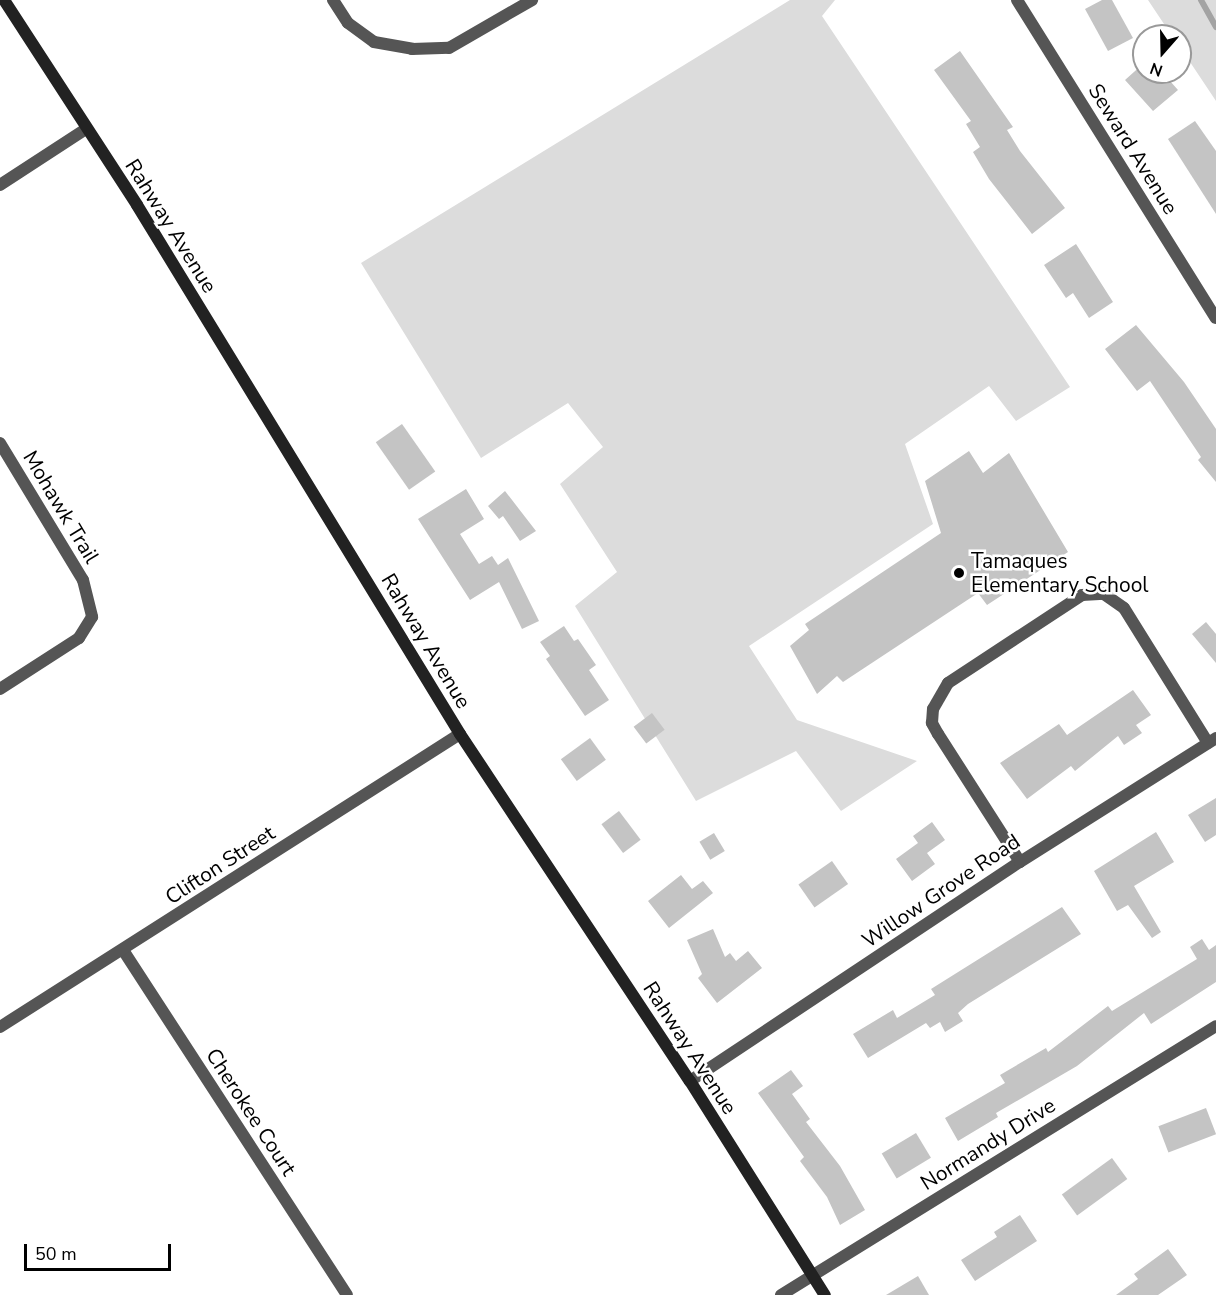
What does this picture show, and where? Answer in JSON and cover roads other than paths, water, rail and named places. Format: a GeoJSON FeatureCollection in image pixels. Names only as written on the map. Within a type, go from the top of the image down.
{"type":"FeatureCollection","features":[{"type":"Feature","properties":{"kind":"street","name":"Rahway Avenue"},"geometry":{"type":"LineString","coordinates":[[4,0],[137,205],[460,734],[690,1081],[825,1295]]}},
{"type":"Feature","properties":{"kind":"street"},"geometry":{"type":"LineString","coordinates":[[333,0],[348,23],[375,42],[412,49],[449,48],[532,0]]}},
{"type":"Feature","properties":{"kind":"street","name":"Seward Avenue"},"geometry":{"type":"LineString","coordinates":[[1017,0],[1216,318]]}},
{"type":"Feature","properties":{"kind":"street"},"geometry":{"type":"LineString","coordinates":[[0,185],[86,129]]}},
{"type":"Feature","properties":{"kind":"street","name":"Mohawk Trail"},"geometry":{"type":"LineString","coordinates":[[0,443],[83,580],[92,617],[78,638],[0,689]]}},
{"type":"Feature","properties":{"kind":"street"},"geometry":{"type":"LineString","coordinates":[[1020,862],[954,762],[932,723],[933,709],[948,683],[1091,592],[1104,594],[1124,608],[1212,740]]}},
{"type":"Feature","properties":{"kind":"street","name":"Clifton Street"},"geometry":{"type":"LineString","coordinates":[[0,1027],[460,734]]}},
{"type":"Feature","properties":{"kind":"street","name":"Willow Grove Road"},"geometry":{"type":"LineString","coordinates":[[690,1081],[1020,862],[1212,740]]}},
{"type":"Feature","properties":{"kind":"street","name":"Cherokee Court"},"geometry":{"type":"LineString","coordinates":[[123,950],[347,1295]]}},
{"type":"Feature","properties":{"kind":"street","name":"Normandy Drive"},"geometry":{"type":"LineString","coordinates":[[781,1295],[1216,1026]]}},
{"type":"Feature","properties":{"kind":"waterway"},"geometry":{"type":"LineString","coordinates":[[1201,0],[1216,27]]}},
{"type":"Feature","properties":{"kind":"place","name":"Tamaques Elementary School"},"geometry":{"type":"Point","coordinates":[959,573]}}]}
